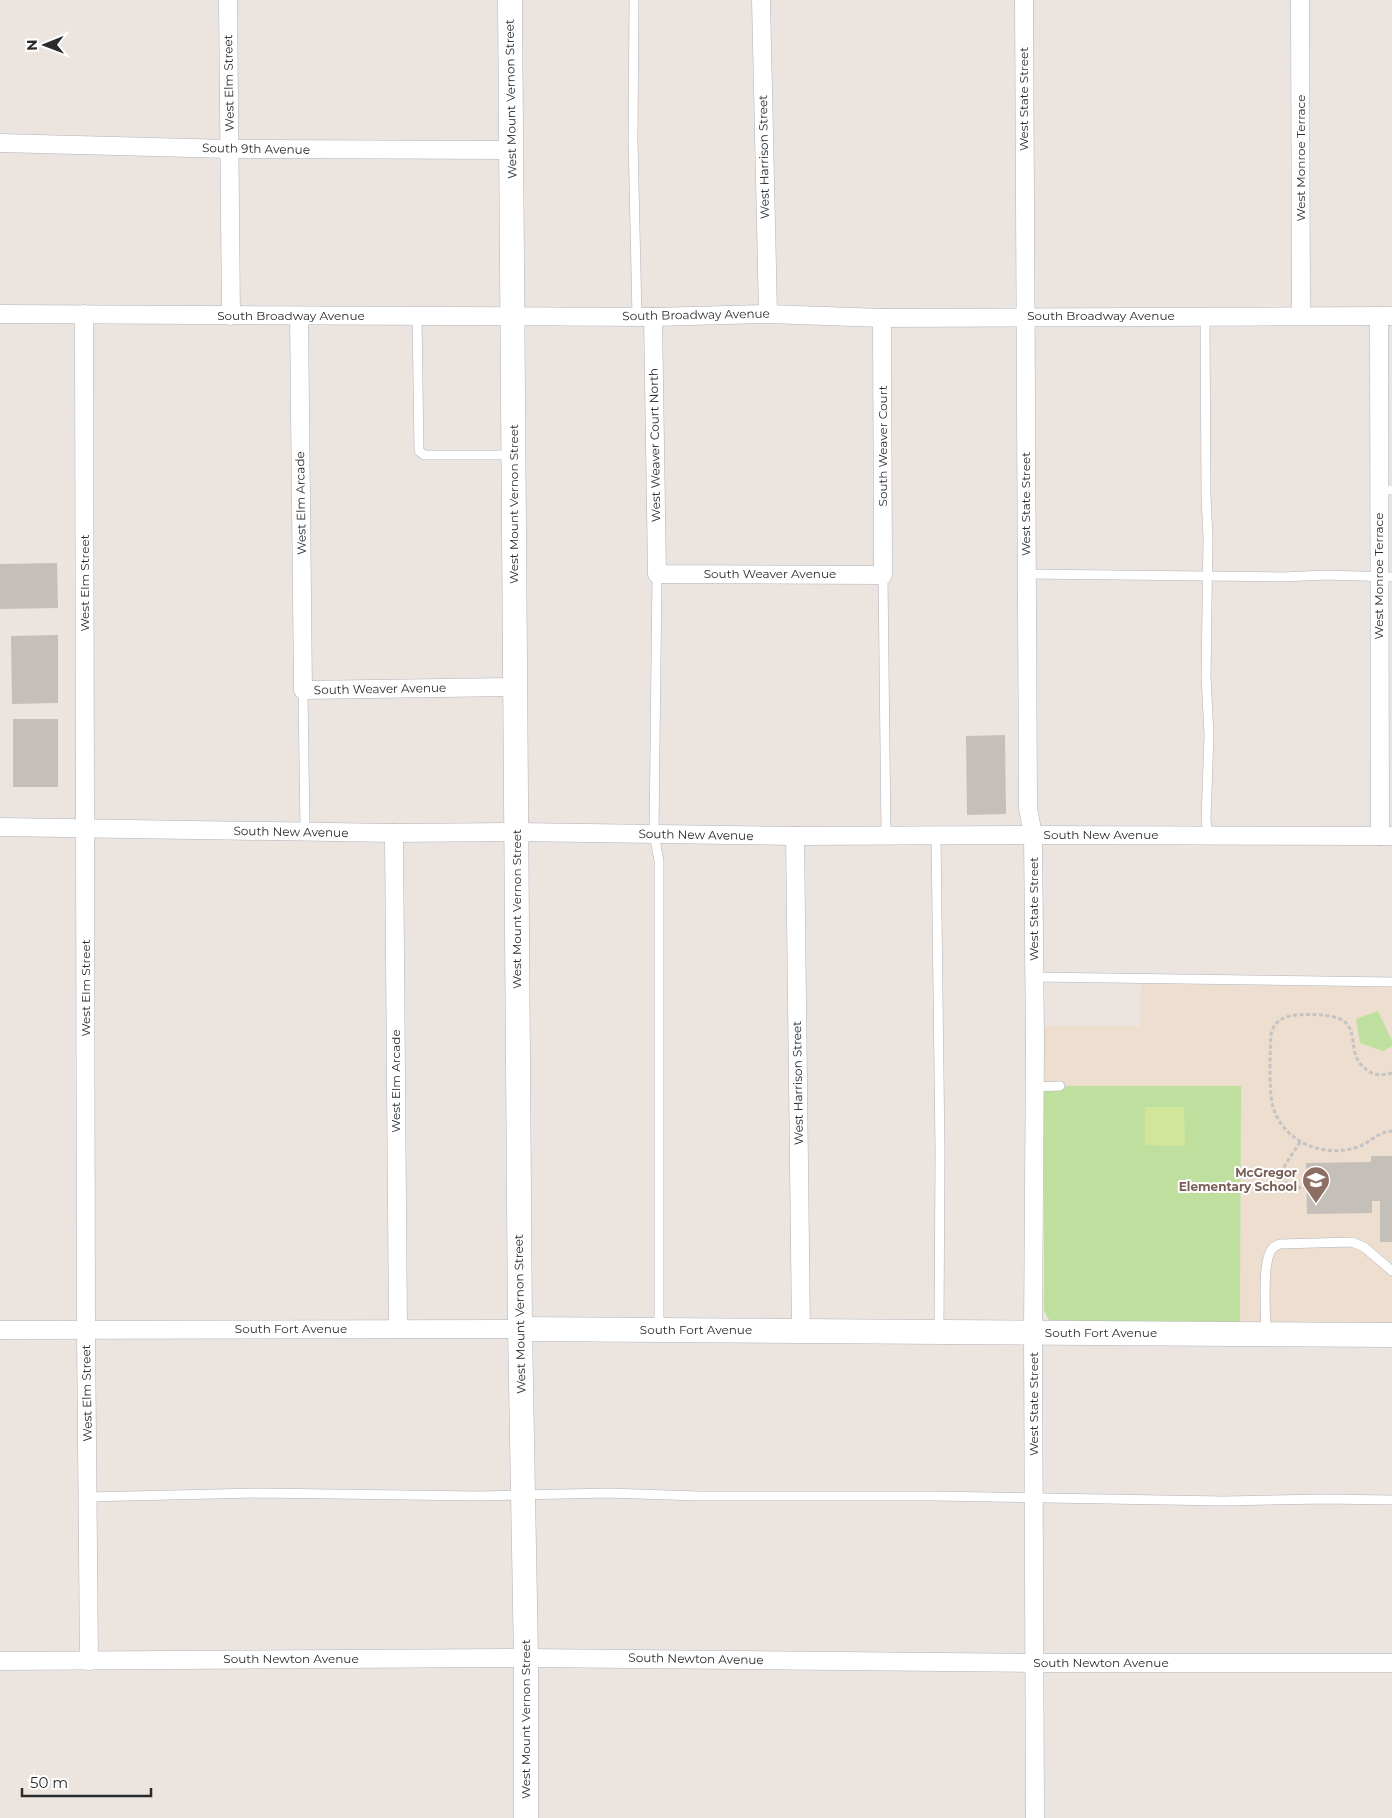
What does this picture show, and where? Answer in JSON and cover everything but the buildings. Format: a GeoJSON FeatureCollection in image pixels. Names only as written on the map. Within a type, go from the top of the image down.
{"type":"FeatureCollection","features":[{"type":"Feature","properties":{"kind":"street","name":"West Elm Street"},"geometry":{"type":"LineString","coordinates":[[228,0],[230,316]]}},
{"type":"Feature","properties":{"kind":"street","name":"West Mount Vernon Street"},"geometry":{"type":"LineString","coordinates":[[510,0],[520,1328],[526,1658],[526,1818]]}},
{"type":"Feature","properties":{"kind":"street","name":"West Harrison Street"},"geometry":{"type":"LineString","coordinates":[[761,0],[768,314]]}},
{"type":"Feature","properties":{"kind":"street","name":"West State Street"},"geometry":{"type":"LineString","coordinates":[[1024,0],[1028,808],[1034,835],[1033,1333],[1035,1818]]}},
{"type":"Feature","properties":{"kind":"street","name":"West Monroe Terrace"},"geometry":{"type":"LineString","coordinates":[[1300,0],[1302,316]]}},
{"type":"Feature","properties":{"kind":"street","name":"South 9th Avenue"},"geometry":{"type":"LineString","coordinates":[[0,143],[230,149],[512,150]]}},
{"type":"Feature","properties":{"kind":"street","name":"South Broadway Avenue"},"geometry":{"type":"LineString","coordinates":[[0,314],[645,316],[768,314],[882,318],[1385,316]]}},
{"type":"Feature","properties":{"kind":"street","name":"West Elm Street"},"geometry":{"type":"LineString","coordinates":[[84,314],[86,1330],[89,1661]]}},
{"type":"Feature","properties":{"kind":"street","name":"West Elm Arcade"},"geometry":{"type":"LineString","coordinates":[[300,316],[303,690]]}},
{"type":"Feature","properties":{"kind":"street","name":"West Weaver Court North"},"geometry":{"type":"LineString","coordinates":[[645,316],[657,574]]}},
{"type":"Feature","properties":{"kind":"street","name":"West Monroe Terrace"},"geometry":{"type":"LineString","coordinates":[[1385,316],[1386,836]]}},
{"type":"Feature","properties":{"kind":"street","name":"South Weaver Court"},"geometry":{"type":"LineString","coordinates":[[882,318],[883,575]]}},
{"type":"Feature","properties":{"kind":"street","name":"South Weaver Avenue"},"geometry":{"type":"LineString","coordinates":[[657,574],[883,575]]}},
{"type":"Feature","properties":{"kind":"street","name":"South Weaver Avenue"},"geometry":{"type":"LineString","coordinates":[[303,690],[516,686]]}},
{"type":"Feature","properties":{"kind":"street","name":"South New Avenue"},"geometry":{"type":"LineString","coordinates":[[0,828],[796,836],[1386,836]]}},
{"type":"Feature","properties":{"kind":"street","name":"West Elm Arcade"},"geometry":{"type":"LineString","coordinates":[[394,833],[398,1329]]}},
{"type":"Feature","properties":{"kind":"street","name":"West Harrison Street"},"geometry":{"type":"LineString","coordinates":[[796,836],[801,1330]]}},
{"type":"Feature","properties":{"kind":"street","name":"South Fort Avenue"},"geometry":{"type":"LineString","coordinates":[[0,1330],[520,1328],[1392,1335]]}},
{"type":"Feature","properties":{"kind":"street","name":"South Newton Avenue"},"geometry":{"type":"LineString","coordinates":[[0,1661],[526,1658],[1035,1663],[1392,1663]]}},
{"type":"Feature","properties":{"kind":"lane"},"geometry":{"type":"LineString","coordinates":[[634,0],[633,139],[645,316]]}},
{"type":"Feature","properties":{"kind":"lane"},"geometry":{"type":"LineString","coordinates":[[417,315],[419,451],[424,455],[514,455]]}},
{"type":"Feature","properties":{"kind":"lane"},"geometry":{"type":"LineString","coordinates":[[1206,316],[1206,496],[1208,538],[1206,676],[1209,735],[1206,820],[1208,835]]}},
{"type":"Feature","properties":{"kind":"lane"},"geometry":{"type":"LineString","coordinates":[[657,574],[654,834],[659,861],[659,1330]]}},
{"type":"Feature","properties":{"kind":"lane"},"geometry":{"type":"LineString","coordinates":[[1027,574],[1386,577]]}},
{"type":"Feature","properties":{"kind":"lane"},"geometry":{"type":"LineString","coordinates":[[883,575],[886,835]]}},
{"type":"Feature","properties":{"kind":"lane"},"geometry":{"type":"LineString","coordinates":[[303,690],[305,832]]}},
{"type":"Feature","properties":{"kind":"lane"},"geometry":{"type":"LineString","coordinates":[[936,835],[940,1151],[939,1332]]}},
{"type":"Feature","properties":{"kind":"lane"},"geometry":{"type":"LineString","coordinates":[[1034,978],[1392,982]]}},
{"type":"Feature","properties":{"kind":"lane"},"geometry":{"type":"LineString","coordinates":[[1034,1087],[1060,1086]]}},
{"type":"Feature","properties":{"kind":"lane"},"geometry":{"type":"LineString","coordinates":[[1266,1334],[1266,1274],[1268,1258],[1272,1248],[1280,1244],[1352,1242],[1364,1247],[1392,1271]]}},
{"type":"Feature","properties":{"kind":"lane"},"geometry":{"type":"LineString","coordinates":[[88,1497],[260,1493],[523,1495],[608,1493],[707,1496],[1224,1501],[1392,1500]]}},
{"type":"Feature","properties":{"kind":"path"},"geometry":{"type":"LineString","coordinates":[[1392,1073],[1372,1074],[1359,1063],[1356,1058],[1350,1028],[1342,1019],[1318,1015],[1292,1016],[1280,1019],[1274,1026],[1271,1034],[1272,1104],[1282,1124],[1300,1142],[1315,1149],[1353,1149],[1385,1132],[1392,1131]]}},
{"type":"Feature","properties":{"kind":"path"},"geometry":{"type":"LineString","coordinates":[[1300,1142],[1285,1165],[1282,1174],[1286,1183],[1291,1186],[1306,1188]]}},
{"type":"Feature","properties":{"kind":"shaded area","name":"McGregor Elementary School"},"geometry":{"type":"Polygon","coordinates":[[[1141,984],[1392,987],[1392,1323],[1240,1322],[1241,1086],[1044,1086],[1042,1026],[1140,1026],[1141,984]]]}},
{"type":"Feature","properties":{"kind":"green space"},"geometry":{"type":"Polygon","coordinates":[[[1378,1011],[1392,1041],[1392,1046],[1383,1051],[1360,1043],[1356,1019],[1378,1011]]]}},
{"type":"Feature","properties":{"kind":"green space"},"geometry":{"type":"Polygon","coordinates":[[[1044,1086],[1241,1086],[1240,1322],[1052,1321],[1048,1319],[1044,1310],[1044,1086]]]}},
{"type":"Feature","properties":{"kind":"green space"},"geometry":{"type":"Polygon","coordinates":[[[1145,1107],[1184,1107],[1185,1146],[1145,1145],[1145,1107]]]}},
{"type":"Feature","properties":{"kind":"place","name":"McGregor Elementary School"},"geometry":{"type":"Point","coordinates":[1316,1204]}}]}
